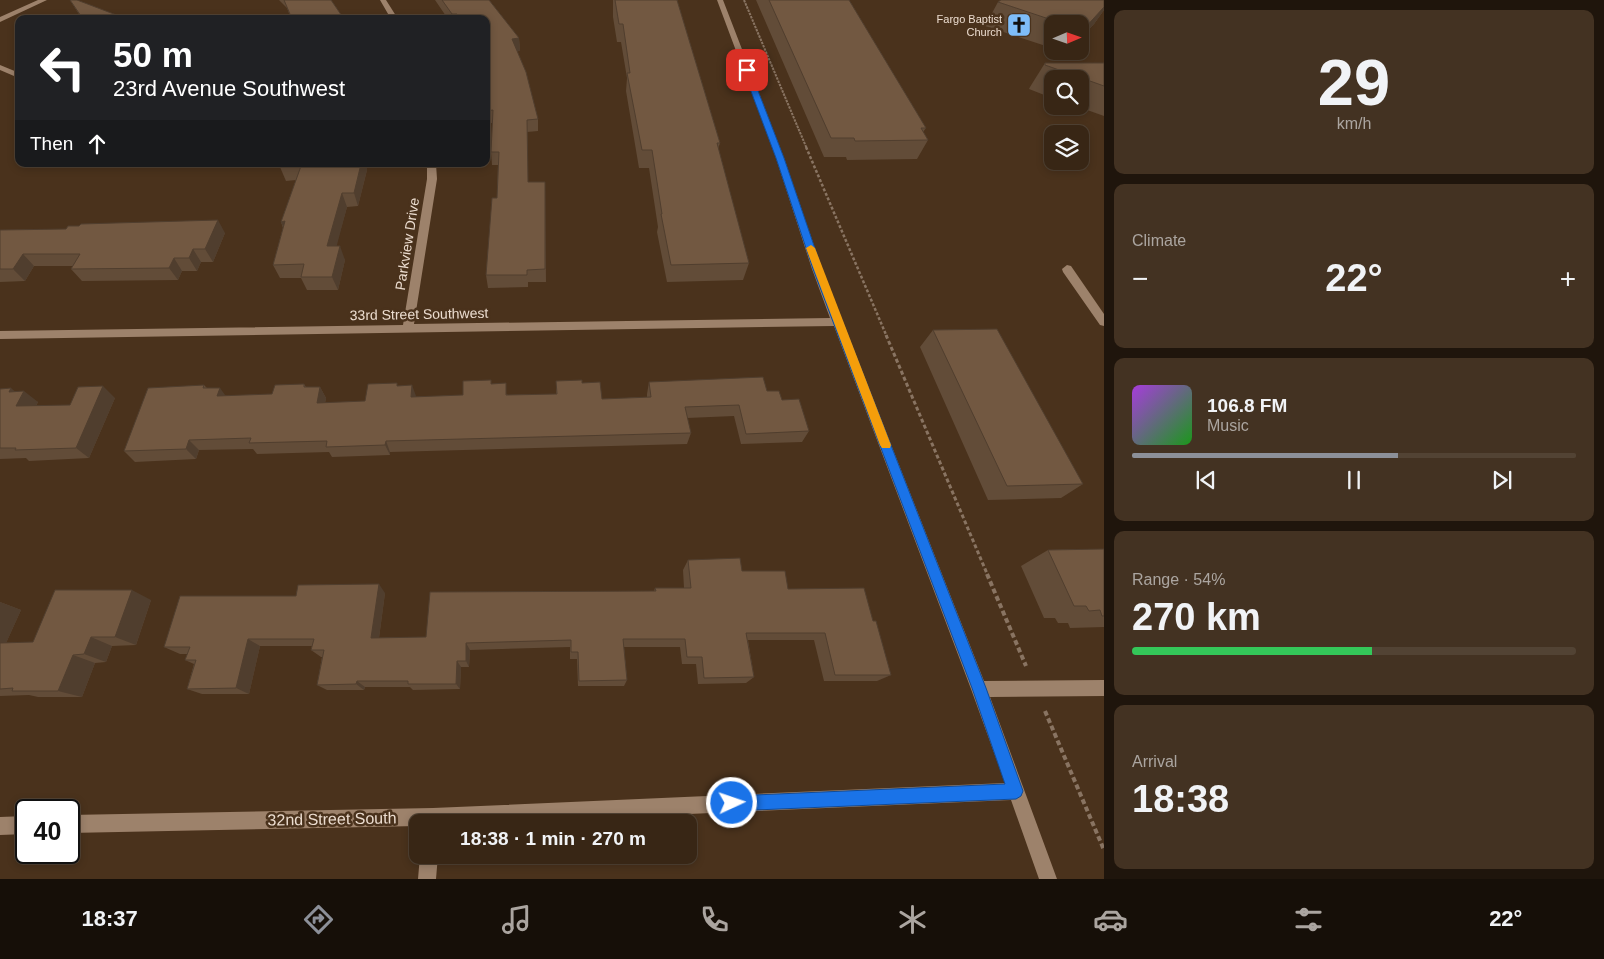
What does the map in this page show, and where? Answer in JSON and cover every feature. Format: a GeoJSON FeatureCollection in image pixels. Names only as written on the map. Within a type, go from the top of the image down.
{"type":"FeatureCollection","features":[{"type":"Feature","properties":{"kind":"street"},"geometry":{"type":"LineString","coordinates":[[0,20],[44,0]]}},
{"type":"Feature","properties":{"kind":"street"},"geometry":{"type":"LineString","coordinates":[[383,0],[393,15]]}},
{"type":"Feature","properties":{"kind":"street"},"geometry":{"type":"LineString","coordinates":[[720,0],[780,158],[817,269],[979,688],[1048,879]]}},
{"type":"Feature","properties":{"kind":"street"},"geometry":{"type":"LineString","coordinates":[[0,67],[14,74]]}},
{"type":"Feature","properties":{"kind":"street","name":"Parkview Drive"},"geometry":{"type":"LineString","coordinates":[[408,329],[432,179],[432,167]]}},
{"type":"Feature","properties":{"kind":"street"},"geometry":{"type":"LineString","coordinates":[[1068,269],[1104,322]]}},
{"type":"Feature","properties":{"kind":"street","name":"33rd Street Southwest"},"geometry":{"type":"LineString","coordinates":[[0,335],[839,322]]}},
{"type":"Feature","properties":{"kind":"street"},"geometry":{"type":"LineString","coordinates":[[979,688],[1104,688]]}},
{"type":"Feature","properties":{"kind":"street","name":"32nd Street South"},"geometry":{"type":"LineString","coordinates":[[553,814],[1016,791]]}},
{"type":"Feature","properties":{"kind":"street","name":"32nd Street South"},"geometry":{"type":"LineString","coordinates":[[80,824],[409,820]]}},
{"type":"Feature","properties":{"kind":"street"},"geometry":{"type":"LineString","coordinates":[[0,826],[15,825]]}},
{"type":"Feature","properties":{"kind":"street"},"geometry":{"type":"LineString","coordinates":[[427,879],[428,864]]}},
{"type":"Feature","properties":{"kind":"path"},"geometry":{"type":"LineString","coordinates":[[744,0],[1104,850]]}},
{"type":"Feature","properties":{"kind":"building"},"geometry":{"type":"Polygon","coordinates":[[[70,0],[77,0],[116,15],[80,15],[70,0]]]}},
{"type":"Feature","properties":{"kind":"building"},"geometry":{"type":"Polygon","coordinates":[[[284,0],[331,0],[341,15],[290,15],[284,0]]]}},
{"type":"Feature","properties":{"kind":"building"},"geometry":{"type":"Polygon","coordinates":[[[442,0],[489,0],[519,38],[512,39],[526,72],[538,119],[527,120],[528,182],[545,182],[545,269],[527,270],[527,275],[486,275],[492,198],[497,198],[499,152],[491,152],[493,110],[490,110],[490,15],[452,14],[442,0]]]}},
{"type":"Feature","properties":{"kind":"building"},"geometry":{"type":"Polygon","coordinates":[[[615,0],[677,0],[720,143],[717,143],[749,263],[671,265],[661,214],[652,150],[642,150],[627,73],[630,73],[623,24],[619,24],[615,0]]]}},
{"type":"Feature","properties":{"kind":"building"},"geometry":{"type":"Polygon","coordinates":[[[769,0],[849,0],[926,128],[921,128],[928,140],[855,141],[854,138],[831,138],[769,0]]]}},
{"type":"Feature","properties":{"kind":"building"},"geometry":{"type":"Polygon","coordinates":[[[1001,0],[1104,0],[1104,7],[1089,23],[1089,15],[1044,15],[1044,17],[998,2],[1001,0]]]}},
{"type":"Feature","properties":{"kind":"building"},"geometry":{"type":"Polygon","coordinates":[[[1045,63],[1104,63],[1104,86],[1089,81],[1089,70],[1059,70],[1045,65],[1045,63]]]}},
{"type":"Feature","properties":{"kind":"building"},"geometry":{"type":"Polygon","coordinates":[[[301,167],[360,167],[354,193],[342,193],[327,246],[340,246],[332,277],[301,277],[304,264],[273,265],[285,221],[281,222],[301,167]]]}},
{"type":"Feature","properties":{"kind":"building"},"geometry":{"type":"Polygon","coordinates":[[[218,220],[205,249],[193,249],[189,258],[174,258],[169,268],[71,269],[80,254],[23,254],[13,269],[0,269],[0,230],[66,229],[68,226],[79,226],[81,224],[218,220]]]}},
{"type":"Feature","properties":{"kind":"building"},"geometry":{"type":"Polygon","coordinates":[[[997,329],[1083,484],[1007,486],[933,330],[997,329]]]}},
{"type":"Feature","properties":{"kind":"building"},"geometry":{"type":"Polygon","coordinates":[[[763,377],[767,391],[779,391],[782,400],[799,399],[809,431],[746,434],[739,405],[685,407],[691,433],[386,441],[385,445],[326,447],[327,441],[249,443],[251,438],[189,440],[186,449],[124,451],[148,388],[204,385],[203,388],[220,388],[217,396],[272,394],[275,385],[304,384],[304,387],[320,387],[317,403],[365,401],[368,384],[397,383],[397,386],[412,385],[411,397],[463,395],[463,381],[491,380],[491,384],[506,383],[506,395],[557,394],[556,381],[582,380],[582,383],[600,382],[602,399],[651,397],[649,382],[763,377]]]}},
{"type":"Feature","properties":{"kind":"building"},"geometry":{"type":"Polygon","coordinates":[[[103,386],[76,448],[15,450],[16,448],[0,448],[0,389],[11,388],[9,392],[24,391],[16,406],[70,405],[78,387],[103,386]]]}},
{"type":"Feature","properties":{"kind":"building"},"geometry":{"type":"Polygon","coordinates":[[[1104,549],[1104,616],[1102,616],[1100,610],[1089,611],[1086,606],[1074,606],[1048,550],[1104,549]]]}},
{"type":"Feature","properties":{"kind":"building"},"geometry":{"type":"Polygon","coordinates":[[[740,558],[742,571],[785,571],[788,589],[864,588],[873,621],[876,621],[891,675],[835,675],[825,633],[746,633],[754,677],[704,678],[702,657],[687,657],[685,639],[623,639],[627,680],[579,681],[578,652],[571,652],[571,640],[466,643],[466,661],[457,661],[456,684],[408,684],[408,681],[357,681],[356,684],[317,685],[324,650],[311,650],[314,639],[248,639],[236,688],[187,689],[196,660],[185,660],[190,647],[164,647],[180,596],[296,596],[298,585],[379,584],[371,638],[426,637],[430,592],[656,591],[655,588],[691,588],[688,560],[740,558]]]}},
{"type":"Feature","properties":{"kind":"building"},"geometry":{"type":"Polygon","coordinates":[[[55,590],[132,590],[115,637],[91,637],[84,654],[73,655],[58,691],[12,691],[13,688],[0,689],[0,643],[33,642],[55,590]]]}},
{"type":"Feature","properties":{"kind":"slow traffic"},"geometry":{"type":"LineString","coordinates":[[811,248],[817,269],[886,445]]}},
{"type":"Feature","properties":{"kind":"place","name":"Fargo Baptist Church"},"geometry":{"type":"Point","coordinates":[1019,25]}},
{"type":"Feature","properties":{"kind":"route"},"geometry":{"type":"LineString","coordinates":[[732,803],[1016,791],[979,688],[817,269],[780,158],[747,70]]}}]}
